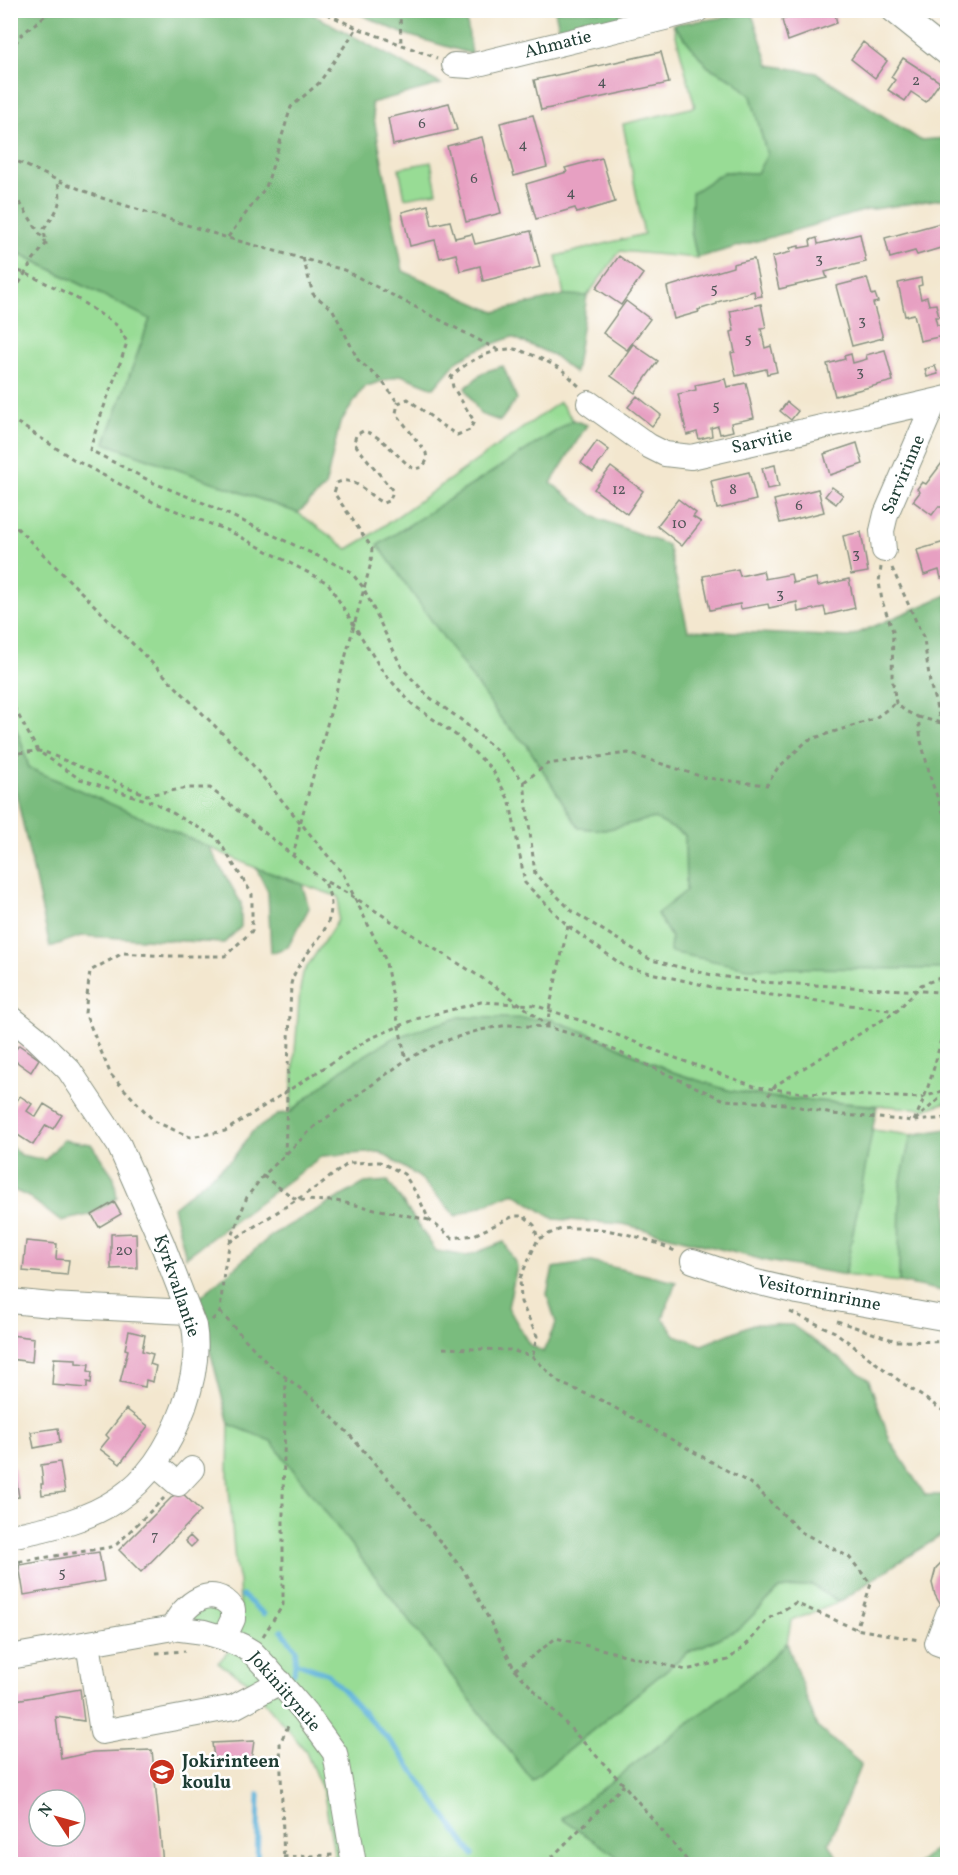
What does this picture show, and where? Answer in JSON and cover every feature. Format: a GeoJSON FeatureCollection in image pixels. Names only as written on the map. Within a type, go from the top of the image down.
{"type":"FeatureCollection","features":[{"type":"Feature","properties":{"kind":"street","name":"Ahmatie"},"geometry":{"type":"LineString","coordinates":[[454,65],[470,66],[697,10]]}},
{"type":"Feature","properties":{"kind":"street"},"geometry":{"type":"LineString","coordinates":[[893,10],[948,54]]}},
{"type":"Feature","properties":{"kind":"street","name":"Sarvitie"},"geometry":{"type":"LineString","coordinates":[[589,404],[649,446],[665,454],[691,457],[941,400]]}},
{"type":"Feature","properties":{"kind":"street","name":"Sarvirinne"},"geometry":{"type":"LineString","coordinates":[[884,550],[882,531],[886,514],[941,400]]}},
{"type":"Feature","properties":{"kind":"street","name":"Kyrkvallantie"},"geometry":{"type":"LineString","coordinates":[[10,1017],[35,1037],[69,1070],[119,1145],[162,1243],[196,1336],[196,1361],[192,1383],[176,1428],[155,1464],[131,1490],[96,1512],[70,1523],[10,1536]]}},
{"type":"Feature","properties":{"kind":"street","name":"Vesitorninrinne"},"geometry":{"type":"LineString","coordinates":[[693,1261],[752,1281],[785,1289],[948,1319]]}},
{"type":"Feature","properties":{"kind":"street"},"geometry":{"type":"LineString","coordinates":[[10,1301],[188,1312]]}},
{"type":"Feature","properties":{"kind":"street"},"geometry":{"type":"LineString","coordinates":[[155,1464],[185,1477]]}},
{"type":"Feature","properties":{"kind":"street"},"geometry":{"type":"LineString","coordinates":[[173,1628],[183,1612],[200,1599],[210,1594],[221,1596],[232,1609],[233,1619],[224,1638]]}},
{"type":"Feature","properties":{"kind":"street"},"geometry":{"type":"LineString","coordinates":[[942,1645],[948,1614]]}},
{"type":"Feature","properties":{"kind":"street","name":"Jokiniityntie"},"geometry":{"type":"LineString","coordinates":[[10,1657],[173,1628],[204,1632],[224,1638],[252,1652],[305,1712],[335,1753],[348,1860]]}},
{"type":"Feature","properties":{"kind":"street"},"geometry":{"type":"LineString","coordinates":[[88,1643],[102,1732],[234,1707],[280,1682]]}},
{"type":"Feature","properties":{"kind":"path"},"geometry":{"type":"LineString","coordinates":[[10,51],[21,35],[52,10]]}},
{"type":"Feature","properties":{"kind":"path"},"geometry":{"type":"LineString","coordinates":[[319,10],[357,28],[454,65]]}},
{"type":"Feature","properties":{"kind":"path"},"geometry":{"type":"LineString","coordinates":[[400,10],[401,45]]}},
{"type":"Feature","properties":{"kind":"path"},"geometry":{"type":"LineString","coordinates":[[228,238],[266,187],[291,107],[319,83],[357,28]]}},
{"type":"Feature","properties":{"kind":"path"},"geometry":{"type":"LineString","coordinates":[[10,158],[102,198],[228,238],[344,270],[500,351]]}},
{"type":"Feature","properties":{"kind":"path"},"geometry":{"type":"LineString","coordinates":[[10,299],[33,260],[46,244],[44,229],[54,214],[61,195],[57,180]]}},
{"type":"Feature","properties":{"kind":"path"},"geometry":{"type":"LineString","coordinates":[[10,188],[46,244]]}},
{"type":"Feature","properties":{"kind":"path"},"geometry":{"type":"LineString","coordinates":[[293,857],[371,563],[372,548],[334,493],[338,483],[344,479],[351,480],[375,500],[383,503],[390,500],[393,491],[354,443],[356,435],[363,430],[372,433],[414,469],[423,467],[427,460],[426,453],[396,413],[398,403],[382,381],[358,360],[333,310],[313,294],[303,258]]}},
{"type":"Feature","properties":{"kind":"path"},"geometry":{"type":"LineString","coordinates":[[10,269],[26,273],[73,296],[118,326],[127,342],[90,450],[154,483],[206,504],[350,571],[363,587],[402,668],[429,697],[460,719],[500,753],[524,782],[535,874],[572,911],[651,960],[712,975],[760,982],[915,991],[939,992],[948,986]]}},
{"type":"Feature","properties":{"kind":"path"},"geometry":{"type":"LineString","coordinates":[[398,403],[408,399],[457,435],[470,430],[474,421],[453,387],[451,377],[478,358],[516,349],[561,370],[580,388],[589,404]]}},
{"type":"Feature","properties":{"kind":"path"},"geometry":{"type":"LineString","coordinates":[[10,418],[73,459],[153,502],[229,531],[328,584],[383,672],[412,704],[457,736],[492,769],[510,802],[525,884],[568,926],[625,967],[716,988],[897,1011]]}},
{"type":"Feature","properties":{"kind":"path"},"geometry":{"type":"LineString","coordinates":[[10,521],[246,756],[343,874],[385,959],[406,1060]]}},
{"type":"Feature","properties":{"kind":"path"},"geometry":{"type":"LineString","coordinates":[[884,550],[879,582],[882,601],[893,630],[892,677],[896,703],[905,711],[918,717],[948,724]]}},
{"type":"Feature","properties":{"kind":"path"},"geometry":{"type":"LineString","coordinates":[[884,550],[924,639],[930,683],[942,723]]}},
{"type":"Feature","properties":{"kind":"path"},"geometry":{"type":"LineString","coordinates":[[10,700],[38,751],[80,779],[154,803],[217,838],[252,894],[252,931],[225,956],[123,953],[90,971],[85,1013],[111,1075],[154,1120],[190,1137],[225,1131],[360,1045],[398,1027],[416,1019],[481,1002],[534,1005],[757,1087],[814,1093],[925,1097],[948,1090]]}},
{"type":"Feature","properties":{"kind":"path"},"geometry":{"type":"LineString","coordinates":[[524,782],[547,764],[628,753],[706,778],[767,785],[777,769],[808,740],[874,719],[896,703]]}},
{"type":"Feature","properties":{"kind":"path"},"geometry":{"type":"LineString","coordinates":[[918,717],[921,741],[932,783],[948,825]]}},
{"type":"Feature","properties":{"kind":"path"},"geometry":{"type":"LineString","coordinates":[[10,754],[45,752],[147,795],[188,788],[210,788],[325,882],[355,897],[522,1004],[548,1027]]}},
{"type":"Feature","properties":{"kind":"path"},"geometry":{"type":"LineString","coordinates":[[285,1154],[291,984],[299,962],[328,925],[331,904],[325,882]]}},
{"type":"Feature","properties":{"kind":"path"},"geometry":{"type":"LineString","coordinates":[[548,1027],[549,1010],[568,926]]}},
{"type":"Feature","properties":{"kind":"path"},"geometry":{"type":"LineString","coordinates":[[763,1103],[776,1085],[897,1011],[921,985],[948,975]]}},
{"type":"Feature","properties":{"kind":"path"},"geometry":{"type":"LineString","coordinates":[[914,1121],[936,1063],[948,1005]]}},
{"type":"Feature","properties":{"kind":"path"},"geometry":{"type":"LineString","coordinates":[[196,1336],[220,1312],[224,1271],[230,1242],[247,1197],[263,1176],[314,1127],[406,1060],[441,1042],[480,1030],[508,1025],[548,1027],[592,1040],[724,1100],[786,1104],[832,1114],[914,1121],[948,1118]]}},
{"type":"Feature","properties":{"kind":"path"},"geometry":{"type":"LineString","coordinates":[[914,1121],[948,1090]]}},
{"type":"Feature","properties":{"kind":"path"},"geometry":{"type":"LineString","coordinates":[[230,1242],[297,1200],[349,1163],[380,1162],[404,1174],[429,1220]]}},
{"type":"Feature","properties":{"kind":"path"},"geometry":{"type":"LineString","coordinates":[[263,1176],[297,1200],[336,1201],[429,1220],[453,1238],[474,1235],[514,1216],[524,1216],[534,1224],[538,1239],[520,1278],[521,1302],[537,1336],[532,1356]]}},
{"type":"Feature","properties":{"kind":"path"},"geometry":{"type":"LineString","coordinates":[[538,1239],[561,1229],[586,1228],[663,1245],[693,1261]]}},
{"type":"Feature","properties":{"kind":"path"},"geometry":{"type":"LineString","coordinates":[[785,1289],[781,1305],[788,1311],[835,1332],[948,1414]]}},
{"type":"Feature","properties":{"kind":"path"},"geometry":{"type":"LineString","coordinates":[[220,1312],[253,1350],[314,1400],[348,1433],[397,1489],[464,1571],[514,1670],[624,1785],[690,1864]]}},
{"type":"Feature","properties":{"kind":"path"},"geometry":{"type":"LineString","coordinates":[[830,1318],[896,1341],[948,1342]]}},
{"type":"Feature","properties":{"kind":"path"},"geometry":{"type":"LineString","coordinates":[[443,1348],[510,1350],[532,1356],[560,1383],[602,1400],[753,1485],[801,1532],[849,1557],[871,1584],[856,1629]]}},
{"type":"Feature","properties":{"kind":"path"},"geometry":{"type":"LineString","coordinates":[[252,1652],[283,1605],[286,1378]]}},
{"type":"Feature","properties":{"kind":"path"},"geometry":{"type":"LineString","coordinates":[[10,1563],[111,1547],[117,1544],[185,1477]]}},
{"type":"Feature","properties":{"kind":"path"},"geometry":{"type":"LineString","coordinates":[[514,1670],[556,1638],[686,1670],[728,1660],[768,1619],[795,1603],[856,1629],[942,1645]]}},
{"type":"Feature","properties":{"kind":"path"},"geometry":{"type":"LineString","coordinates":[[151,1653],[189,1651]]}},
{"type":"Feature","properties":{"kind":"path"},"geometry":{"type":"LineString","coordinates":[[283,1716],[296,1732]]}},
{"type":"Feature","properties":{"kind":"path"},"geometry":{"type":"LineString","coordinates":[[284,1864],[280,1743],[290,1724]]}},
{"type":"Feature","properties":{"kind":"path"},"geometry":{"type":"LineString","coordinates":[[545,1864],[624,1785]]}},
{"type":"Feature","properties":{"kind":"path"},"geometry":{"type":"LineString","coordinates":[[283,1857],[348,1860]]}},
{"type":"Feature","properties":{"kind":"green space"},"geometry":{"type":"Polygon","coordinates":[[[10,11],[307,11],[441,84],[371,103],[403,271],[495,312],[564,295],[587,296],[575,373],[553,355],[512,337],[479,349],[458,360],[434,388],[401,375],[364,387],[340,423],[325,487],[298,513],[105,443],[150,319],[11,249],[10,11]]]}},
{"type":"Feature","properties":{"kind":"green space"},"geometry":{"type":"Polygon","coordinates":[[[353,11],[465,11],[472,54],[404,34],[353,11]]]}},
{"type":"Feature","properties":{"kind":"green space"},"geometry":{"type":"Polygon","coordinates":[[[555,11],[619,11],[621,17],[560,32],[555,11]]]}},
{"type":"Feature","properties":{"kind":"green space"},"geometry":{"type":"Polygon","coordinates":[[[752,14],[769,65],[817,73],[920,140],[947,138],[947,198],[867,210],[697,258],[691,231],[692,193],[724,172],[757,173],[767,155],[751,96],[734,80],[708,67],[673,24],[752,14]]]}},
{"type":"Feature","properties":{"kind":"green space"},"geometry":{"type":"Polygon","coordinates":[[[673,24],[708,67],[734,80],[751,96],[767,155],[757,173],[724,172],[691,231],[697,258],[620,251],[587,296],[564,295],[556,256],[644,234],[623,124],[695,107],[673,24]]]}},
{"type":"Feature","properties":{"kind":"green space"},"geometry":{"type":"Polygon","coordinates":[[[431,162],[437,192],[405,198],[399,168],[431,162]]]}},
{"type":"Feature","properties":{"kind":"green space"},"geometry":{"type":"Polygon","coordinates":[[[10,249],[150,319],[105,443],[298,513],[348,549],[560,402],[573,420],[379,545],[504,723],[527,745],[579,828],[604,830],[654,818],[685,835],[686,891],[657,914],[671,937],[947,969],[947,1102],[926,1109],[767,1097],[727,1090],[673,1072],[590,1034],[550,1019],[393,1038],[341,1070],[290,1112],[303,973],[338,920],[339,897],[256,868],[29,768],[11,715],[10,249]]]}},
{"type":"Feature","properties":{"kind":"green space"},"geometry":{"type":"Polygon","coordinates":[[[503,366],[517,399],[500,421],[480,414],[465,388],[484,372],[503,366]]]}},
{"type":"Feature","properties":{"kind":"green space"},"geometry":{"type":"Polygon","coordinates":[[[573,420],[587,425],[551,483],[597,518],[668,545],[688,630],[849,637],[947,595],[947,969],[747,968],[670,952],[671,937],[657,914],[686,891],[685,835],[654,818],[604,830],[579,828],[527,745],[504,723],[378,545],[573,420]]]}},
{"type":"Feature","properties":{"kind":"green space"},"geometry":{"type":"Polygon","coordinates":[[[10,715],[29,768],[209,847],[241,903],[241,927],[224,943],[81,936],[50,947],[11,770],[10,715]]]}},
{"type":"Feature","properties":{"kind":"green space"},"geometry":{"type":"Polygon","coordinates":[[[256,868],[302,884],[309,908],[288,947],[271,953],[268,892],[256,868]]]}},
{"type":"Feature","properties":{"kind":"green space"},"geometry":{"type":"Polygon","coordinates":[[[460,1017],[550,1019],[590,1034],[673,1072],[727,1090],[767,1097],[877,1106],[845,1275],[767,1261],[623,1224],[554,1219],[514,1193],[456,1216],[419,1177],[380,1152],[322,1156],[186,1257],[173,1207],[233,1158],[252,1132],[279,1114],[291,1112],[341,1070],[393,1038],[460,1017]]]}},
{"type":"Feature","properties":{"kind":"green space"},"geometry":{"type":"Polygon","coordinates":[[[948,1129],[947,1292],[899,1282],[900,1185],[911,1135],[948,1129]]]}},
{"type":"Feature","properties":{"kind":"green space"},"geometry":{"type":"Polygon","coordinates":[[[872,1130],[911,1135],[900,1185],[899,1282],[845,1275],[872,1130]]]}},
{"type":"Feature","properties":{"kind":"green space"},"geometry":{"type":"Polygon","coordinates":[[[63,1140],[91,1144],[114,1177],[117,1198],[89,1215],[60,1221],[29,1197],[11,1189],[10,1146],[21,1155],[45,1160],[63,1140]]]}},
{"type":"Feature","properties":{"kind":"green space"},"geometry":{"type":"Polygon","coordinates":[[[388,1181],[436,1251],[467,1256],[504,1242],[517,1266],[508,1307],[529,1344],[543,1352],[556,1323],[547,1294],[553,1268],[591,1262],[676,1282],[663,1318],[675,1335],[702,1345],[753,1324],[792,1325],[869,1380],[890,1441],[925,1495],[947,1495],[947,1532],[839,1602],[812,1585],[779,1589],[739,1629],[687,1653],[532,1780],[271,1441],[229,1424],[197,1300],[273,1234],[365,1183],[388,1181]]]}},
{"type":"Feature","properties":{"kind":"green space"},"geometry":{"type":"Polygon","coordinates":[[[229,1424],[271,1441],[532,1780],[687,1653],[739,1629],[779,1589],[812,1585],[839,1602],[791,1621],[787,1643],[759,1669],[563,1819],[628,1864],[336,1864],[324,1794],[305,1750],[246,1680],[218,1663],[241,1637],[239,1581],[235,1563],[228,1476],[229,1424]]]}},
{"type":"Feature","properties":{"kind":"green space"},"geometry":{"type":"Polygon","coordinates":[[[215,1604],[223,1615],[217,1628],[188,1620],[209,1605],[215,1604]]]}},
{"type":"Feature","properties":{"kind":"green space"},"geometry":{"type":"Polygon","coordinates":[[[787,1643],[817,1727],[861,1764],[829,1843],[841,1864],[628,1864],[562,1819],[759,1669],[787,1643]]]}},
{"type":"Feature","properties":{"kind":"green space"},"geometry":{"type":"Polygon","coordinates":[[[947,1786],[947,1864],[917,1864],[937,1848],[937,1796],[947,1786]]]}},
{"type":"Feature","properties":{"kind":"building"},"geometry":{"type":"Polygon","coordinates":[[[810,10],[834,10],[837,23],[788,41],[782,20],[810,10]]]}},
{"type":"Feature","properties":{"kind":"building"},"geometry":{"type":"Polygon","coordinates":[[[863,42],[887,61],[875,78],[851,59],[863,42]]]}},
{"type":"Feature","properties":{"kind":"building"},"geometry":{"type":"Polygon","coordinates":[[[661,52],[669,83],[541,110],[534,80],[661,52]]]}},
{"type":"Feature","properties":{"kind":"building"},"geometry":{"type":"Polygon","coordinates":[[[903,58],[940,82],[926,102],[911,92],[905,101],[888,90],[895,80],[891,77],[903,58]]]}},
{"type":"Feature","properties":{"kind":"building"},"geometry":{"type":"Polygon","coordinates":[[[449,103],[457,130],[393,145],[388,118],[449,103]]]}},
{"type":"Feature","properties":{"kind":"building"},"geometry":{"type":"Polygon","coordinates":[[[533,115],[547,167],[514,176],[500,123],[533,115]]]}},
{"type":"Feature","properties":{"kind":"building"},"geometry":{"type":"Polygon","coordinates":[[[482,137],[501,213],[466,222],[447,146],[482,137]]]}},
{"type":"Feature","properties":{"kind":"building"},"geometry":{"type":"Polygon","coordinates":[[[602,158],[615,202],[577,213],[575,208],[536,219],[526,184],[567,172],[565,168],[602,158]]]}},
{"type":"Feature","properties":{"kind":"building"},"geometry":{"type":"Polygon","coordinates":[[[428,205],[432,225],[450,221],[455,238],[472,234],[475,244],[531,231],[540,267],[483,281],[480,266],[460,271],[456,254],[440,258],[435,240],[410,246],[402,212],[428,205]]]}},
{"type":"Feature","properties":{"kind":"building"},"geometry":{"type":"Polygon","coordinates":[[[948,221],[948,256],[944,247],[917,255],[915,251],[890,258],[885,238],[948,221]]]}},
{"type":"Feature","properties":{"kind":"building"},"geometry":{"type":"Polygon","coordinates":[[[860,234],[866,262],[825,272],[827,278],[779,289],[772,257],[791,252],[790,248],[811,246],[810,240],[817,238],[818,244],[860,234]]]}},
{"type":"Feature","properties":{"kind":"building"},"geometry":{"type":"Polygon","coordinates":[[[619,256],[643,274],[621,305],[596,288],[619,256]]]}},
{"type":"Feature","properties":{"kind":"building"},"geometry":{"type":"Polygon","coordinates":[[[754,259],[762,296],[755,297],[754,291],[717,302],[717,304],[698,310],[699,312],[674,319],[667,287],[754,259]]]}},
{"type":"Feature","properties":{"kind":"building"},"geometry":{"type":"Polygon","coordinates":[[[867,278],[872,295],[875,294],[878,302],[873,303],[883,338],[852,346],[836,286],[867,278]]]}},
{"type":"Feature","properties":{"kind":"building"},"geometry":{"type":"Polygon","coordinates":[[[921,278],[922,285],[918,286],[921,299],[927,297],[929,305],[936,304],[939,317],[935,317],[943,336],[920,341],[914,314],[905,316],[898,283],[921,278]]]}},
{"type":"Feature","properties":{"kind":"building"},"geometry":{"type":"Polygon","coordinates":[[[626,301],[650,319],[627,350],[603,333],[626,301]]]}},
{"type":"Feature","properties":{"kind":"building"},"geometry":{"type":"Polygon","coordinates":[[[761,304],[766,328],[761,329],[765,348],[771,346],[777,372],[767,374],[766,369],[736,376],[731,353],[735,352],[730,311],[761,304]]]}},
{"type":"Feature","properties":{"kind":"building"},"geometry":{"type":"Polygon","coordinates":[[[633,344],[658,361],[635,393],[611,376],[633,344]]]}},
{"type":"Feature","properties":{"kind":"building"},"geometry":{"type":"Polygon","coordinates":[[[885,350],[893,381],[835,396],[827,364],[845,359],[844,356],[851,354],[853,363],[867,359],[866,355],[885,350]]]}},
{"type":"Feature","properties":{"kind":"building"},"geometry":{"type":"Polygon","coordinates":[[[935,366],[938,374],[927,377],[925,369],[935,366]]]}},
{"type":"Feature","properties":{"kind":"building"},"geometry":{"type":"Polygon","coordinates":[[[725,379],[727,387],[746,383],[754,418],[731,423],[733,431],[720,434],[718,426],[711,428],[712,436],[699,439],[697,432],[687,435],[678,394],[696,390],[695,385],[725,379]]]}},
{"type":"Feature","properties":{"kind":"building"},"geometry":{"type":"Polygon","coordinates":[[[637,396],[661,415],[652,426],[628,407],[637,396]]]}},
{"type":"Feature","properties":{"kind":"building"},"geometry":{"type":"Polygon","coordinates":[[[787,402],[798,411],[791,420],[780,411],[787,402]]]}},
{"type":"Feature","properties":{"kind":"building"},"geometry":{"type":"Polygon","coordinates":[[[597,441],[609,450],[593,472],[581,463],[597,441]]]}},
{"type":"Feature","properties":{"kind":"building"},"geometry":{"type":"Polygon","coordinates":[[[857,443],[863,464],[830,475],[824,454],[857,443]]]}},
{"type":"Feature","properties":{"kind":"building"},"geometry":{"type":"Polygon","coordinates":[[[948,455],[946,501],[932,515],[913,501],[920,492],[917,489],[922,482],[926,484],[948,455]]]}},
{"type":"Feature","properties":{"kind":"building"},"geometry":{"type":"Polygon","coordinates":[[[775,465],[779,487],[767,489],[762,468],[775,465]]]}},
{"type":"Feature","properties":{"kind":"building"},"geometry":{"type":"Polygon","coordinates":[[[611,467],[643,491],[627,514],[594,489],[611,467]]]}},
{"type":"Feature","properties":{"kind":"building"},"geometry":{"type":"Polygon","coordinates":[[[749,472],[756,500],[717,509],[711,481],[749,472]]]}},
{"type":"Feature","properties":{"kind":"building"},"geometry":{"type":"Polygon","coordinates":[[[832,487],[843,495],[836,504],[825,496],[832,487]]]}},
{"type":"Feature","properties":{"kind":"building"},"geometry":{"type":"Polygon","coordinates":[[[818,489],[824,512],[780,523],[774,500],[818,489]]]}},
{"type":"Feature","properties":{"kind":"building"},"geometry":{"type":"Polygon","coordinates":[[[678,499],[696,513],[693,517],[701,522],[682,546],[657,526],[678,499]]]}},
{"type":"Feature","properties":{"kind":"building"},"geometry":{"type":"Polygon","coordinates":[[[861,532],[868,572],[851,575],[843,536],[861,532]]]}},
{"type":"Feature","properties":{"kind":"building"},"geometry":{"type":"Polygon","coordinates":[[[948,541],[948,576],[941,578],[939,570],[924,575],[917,550],[948,541]]]}},
{"type":"Feature","properties":{"kind":"building"},"geometry":{"type":"Polygon","coordinates":[[[738,569],[740,576],[763,571],[765,579],[791,574],[793,583],[816,578],[818,586],[849,579],[855,608],[826,615],[824,607],[798,612],[797,602],[769,608],[768,604],[741,609],[740,604],[710,610],[703,576],[738,569]]]}},
{"type":"Feature","properties":{"kind":"building"},"geometry":{"type":"Polygon","coordinates":[[[19,1045],[39,1059],[31,1072],[10,1057],[19,1045]]]}},
{"type":"Feature","properties":{"kind":"building"},"geometry":{"type":"Polygon","coordinates":[[[20,1096],[32,1104],[27,1111],[36,1117],[44,1104],[62,1115],[53,1129],[46,1125],[33,1145],[10,1130],[10,1111],[20,1096]]]}},
{"type":"Feature","properties":{"kind":"building"},"geometry":{"type":"Polygon","coordinates":[[[114,1202],[121,1214],[99,1227],[92,1215],[114,1202]]]}},
{"type":"Feature","properties":{"kind":"building"},"geometry":{"type":"Polygon","coordinates":[[[136,1233],[137,1268],[111,1269],[111,1234],[136,1233]]]}},
{"type":"Feature","properties":{"kind":"building"},"geometry":{"type":"Polygon","coordinates":[[[26,1241],[57,1244],[56,1259],[69,1260],[67,1275],[23,1271],[26,1241]]]}},
{"type":"Feature","properties":{"kind":"building"},"geometry":{"type":"Polygon","coordinates":[[[129,1331],[145,1335],[142,1351],[153,1354],[150,1364],[156,1366],[153,1382],[146,1380],[145,1387],[120,1382],[128,1350],[125,1349],[129,1331]]]}},
{"type":"Feature","properties":{"kind":"building"},"geometry":{"type":"Polygon","coordinates":[[[10,1335],[34,1338],[32,1362],[10,1359],[10,1335]]]}},
{"type":"Feature","properties":{"kind":"building"},"geometry":{"type":"Polygon","coordinates":[[[54,1358],[76,1359],[76,1363],[89,1364],[88,1371],[92,1372],[91,1383],[87,1382],[87,1388],[52,1385],[54,1358]]]}},
{"type":"Feature","properties":{"kind":"building"},"geometry":{"type":"Polygon","coordinates":[[[126,1409],[148,1426],[120,1464],[100,1449],[109,1438],[106,1435],[126,1409]]]}},
{"type":"Feature","properties":{"kind":"building"},"geometry":{"type":"Polygon","coordinates":[[[58,1428],[60,1443],[34,1448],[31,1432],[58,1428]]]}},
{"type":"Feature","properties":{"kind":"building"},"geometry":{"type":"Polygon","coordinates":[[[60,1462],[65,1492],[42,1495],[41,1465],[60,1462]]]}},
{"type":"Feature","properties":{"kind":"building"},"geometry":{"type":"Polygon","coordinates":[[[14,1467],[19,1497],[10,1498],[10,1468],[14,1467]]]}},
{"type":"Feature","properties":{"kind":"building"},"geometry":{"type":"Polygon","coordinates":[[[179,1490],[201,1511],[141,1572],[119,1550],[179,1490]]]}},
{"type":"Feature","properties":{"kind":"building"},"geometry":{"type":"Polygon","coordinates":[[[190,1536],[196,1542],[191,1547],[185,1541],[190,1536]]]}},
{"type":"Feature","properties":{"kind":"building"},"geometry":{"type":"Polygon","coordinates":[[[99,1552],[104,1581],[24,1595],[19,1565],[99,1552]]]}},
{"type":"Feature","properties":{"kind":"building"},"geometry":{"type":"Polygon","coordinates":[[[948,1556],[948,1609],[939,1602],[932,1583],[936,1568],[948,1556]]]}},
{"type":"Feature","properties":{"kind":"building"},"geometry":{"type":"Polygon","coordinates":[[[80,1689],[84,1721],[56,1717],[61,1759],[93,1752],[152,1750],[163,1864],[10,1864],[10,1701],[80,1689]]]}},
{"type":"Feature","properties":{"kind":"building"},"geometry":{"type":"Polygon","coordinates":[[[254,1741],[251,1761],[214,1758],[212,1743],[254,1741]]]}},
{"type":"Feature","properties":{"kind":"waterway"},"geometry":{"type":"LineString","coordinates":[[243,1596],[264,1614]]}},
{"type":"Feature","properties":{"kind":"waterway"},"geometry":{"type":"LineString","coordinates":[[281,1630],[296,1649],[295,1662],[328,1674],[399,1751],[473,1855]]}},
{"type":"Feature","properties":{"kind":"waterway"},"geometry":{"type":"LineString","coordinates":[[294,1673],[295,1662]]}},
{"type":"Feature","properties":{"kind":"waterway"},"geometry":{"type":"LineString","coordinates":[[257,1864],[259,1794]]}},
{"type":"Feature","properties":{"kind":"place","name":"Jokirinteen koulu"},"geometry":{"type":"Point","coordinates":[162,1772]}}]}
